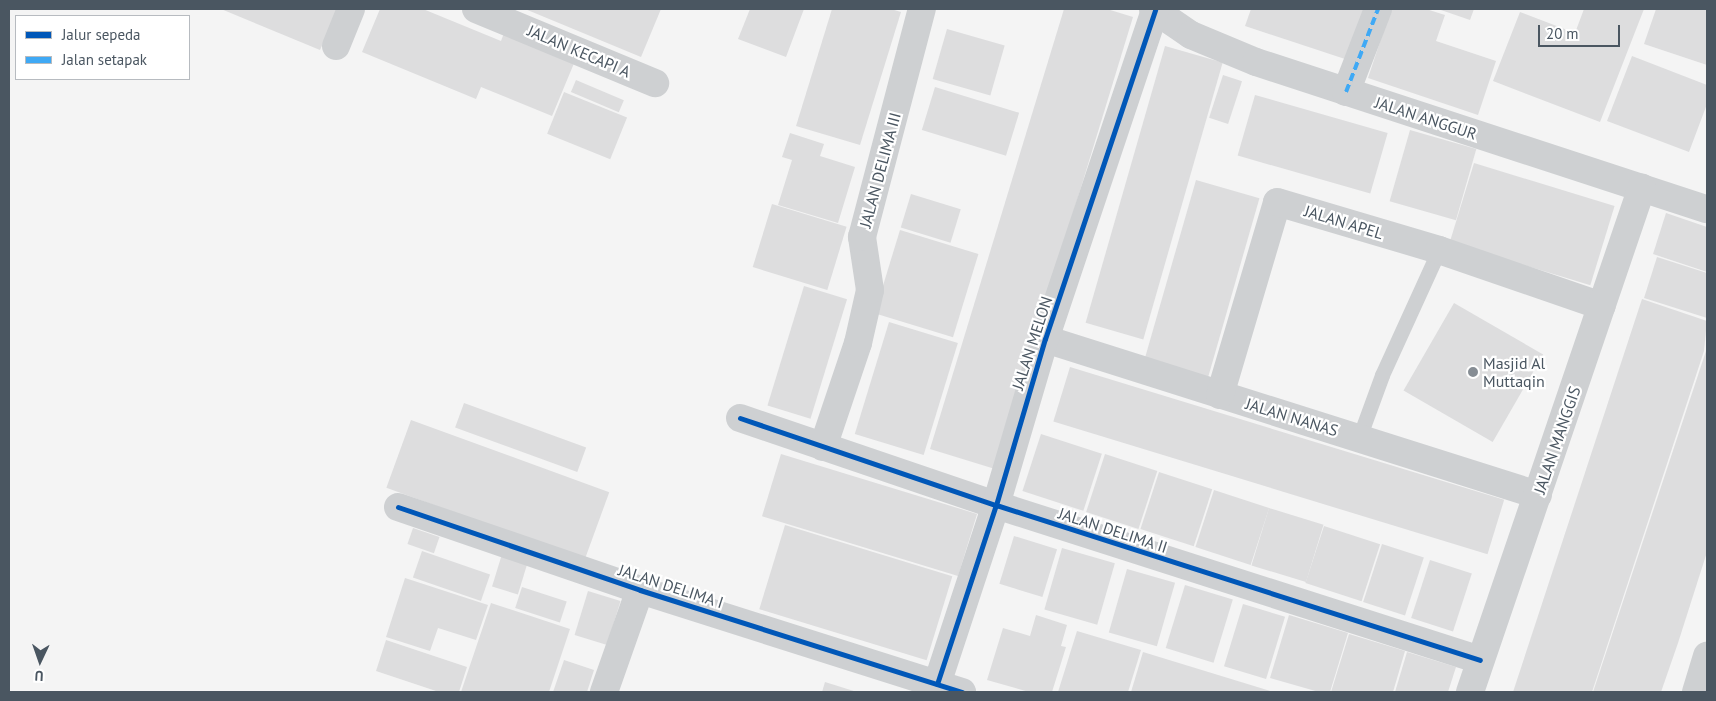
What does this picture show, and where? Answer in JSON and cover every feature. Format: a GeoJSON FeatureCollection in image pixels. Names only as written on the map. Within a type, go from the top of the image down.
{"type":"FeatureCollection","features":[{"type":"Feature","properties":{"kind":"street"},"geometry":{"type":"LineString","coordinates":[[336,46],[351,9]]}},
{"type":"Feature","properties":{"kind":"street","name":"JALAN KECAPI A"},"geometry":{"type":"LineString","coordinates":[[476,9],[655,83]]}},
{"type":"Feature","properties":{"kind":"street","name":"JALAN DELIMA III"},"geometry":{"type":"LineString","coordinates":[[823,447],[858,343],[866,308],[869,281],[862,237],[922,9]]}},
{"type":"Feature","properties":{"kind":"street"},"geometry":{"type":"LineString","coordinates":[[1346,92],[1378,9]]}},
{"type":"Feature","properties":{"kind":"street","name":"JALAN ANGGUR"},"geometry":{"type":"LineString","coordinates":[[1154,10],[1191,35],[1256,62],[1707,208]]}},
{"type":"Feature","properties":{"kind":"street","name":"JALAN MELON"},"geometry":{"type":"LineString","coordinates":[[950,688],[996,505],[1045,339],[1154,10]]}},
{"type":"Feature","properties":{"kind":"street","name":"JALAN MANGGIS"},"geometry":{"type":"LineString","coordinates":[[1470,692],[1642,187]]}},
{"type":"Feature","properties":{"kind":"street","name":"JALAN APEL"},"geometry":{"type":"LineString","coordinates":[[1220,395],[1277,202],[1439,250],[1602,306]]}},
{"type":"Feature","properties":{"kind":"street","name":"JALAN NANAS"},"geometry":{"type":"LineString","coordinates":[[1045,339],[1538,495]]}},
{"type":"Feature","properties":{"kind":"street","name":"JALAN DELIMA II"},"geometry":{"type":"LineString","coordinates":[[740,418],[996,505],[1480,660]]}},
{"type":"Feature","properties":{"kind":"street","name":"JALAN DELIMA I"},"geometry":{"type":"LineString","coordinates":[[398,507],[640,590],[950,688]]}},
{"type":"Feature","properties":{"kind":"street"},"geometry":{"type":"LineString","coordinates":[[604,692],[640,590]]}},
{"type":"Feature","properties":{"kind":"street"},"geometry":{"type":"LineString","coordinates":[[1696,692],[1707,656]]}},
{"type":"Feature","properties":{"kind":"lane"},"geometry":{"type":"LineString","coordinates":[[1359,438],[1382,375],[1439,250]]}},
{"type":"Feature","properties":{"kind":"building"},"geometry":{"type":"Polygon","coordinates":[[[221,9],[338,9],[320,50],[221,9]]]}},
{"type":"Feature","properties":{"kind":"building"},"geometry":{"type":"Polygon","coordinates":[[[380,9],[423,9],[501,41],[504,33],[575,61],[552,116],[481,87],[476,99],[362,52],[380,9]]]}},
{"type":"Feature","properties":{"kind":"building"},"geometry":{"type":"Polygon","coordinates":[[[525,9],[661,9],[641,57],[525,9]]]}},
{"type":"Feature","properties":{"kind":"building"},"geometry":{"type":"Polygon","coordinates":[[[750,9],[804,9],[786,57],[738,39],[750,9]]]}},
{"type":"Feature","properties":{"kind":"building"},"geometry":{"type":"Polygon","coordinates":[[[832,9],[891,9],[901,12],[860,145],[796,126],[832,9]]]}},
{"type":"Feature","properties":{"kind":"building"},"geometry":{"type":"Polygon","coordinates":[[[1064,9],[1107,9],[1133,17],[995,469],[930,449],[1064,9]]]}},
{"type":"Feature","properties":{"kind":"building"},"geometry":{"type":"Polygon","coordinates":[[[1251,9],[1369,9],[1351,61],[1245,26],[1251,9]]]}},
{"type":"Feature","properties":{"kind":"building"},"geometry":{"type":"Polygon","coordinates":[[[1391,9],[1426,9],[1445,15],[1436,41],[1496,61],[1478,115],[1368,78],[1391,9]]]}},
{"type":"Feature","properties":{"kind":"building"},"geometry":{"type":"Polygon","coordinates":[[[1438,9],[1474,9],[1470,20],[1438,9]]]}},
{"type":"Feature","properties":{"kind":"building"},"geometry":{"type":"Polygon","coordinates":[[[1584,9],[1644,9],[1600,122],[1493,81],[1520,12],[1575,33],[1584,9]]]}},
{"type":"Feature","properties":{"kind":"building"},"geometry":{"type":"Polygon","coordinates":[[[1656,9],[1707,9],[1707,65],[1644,44],[1656,9]]]}},
{"type":"Feature","properties":{"kind":"building"},"geometry":{"type":"Polygon","coordinates":[[[947,29],[1005,46],[990,96],[933,79],[947,29]]]}},
{"type":"Feature","properties":{"kind":"building"},"geometry":{"type":"Polygon","coordinates":[[[1165,46],[1223,63],[1143,339],[1086,323],[1165,46]]]}},
{"type":"Feature","properties":{"kind":"building"},"geometry":{"type":"Polygon","coordinates":[[[1632,56],[1707,85],[1707,104],[1689,152],[1607,121],[1632,56]]]}},
{"type":"Feature","properties":{"kind":"building"},"geometry":{"type":"Polygon","coordinates":[[[1223,75],[1242,81],[1228,124],[1209,118],[1223,75]]]}},
{"type":"Feature","properties":{"kind":"building"},"geometry":{"type":"Polygon","coordinates":[[[576,80],[624,100],[619,112],[571,92],[576,80]]]}},
{"type":"Feature","properties":{"kind":"building"},"geometry":{"type":"Polygon","coordinates":[[[935,87],[1019,113],[1006,156],[922,130],[935,87]]]}},
{"type":"Feature","properties":{"kind":"building"},"geometry":{"type":"Polygon","coordinates":[[[564,92],[627,117],[610,159],[547,134],[564,92]]]}},
{"type":"Feature","properties":{"kind":"building"},"geometry":{"type":"Polygon","coordinates":[[[1255,95],[1388,133],[1370,194],[1238,156],[1255,95]]]}},
{"type":"Feature","properties":{"kind":"building"},"geometry":{"type":"Polygon","coordinates":[[[1410,130],[1476,149],[1456,220],[1390,201],[1410,130]]]}},
{"type":"Feature","properties":{"kind":"building"},"geometry":{"type":"Polygon","coordinates":[[[790,133],[824,144],[820,156],[855,167],[838,223],[778,205],[792,160],[782,157],[790,133]]]}},
{"type":"Feature","properties":{"kind":"building"},"geometry":{"type":"Polygon","coordinates":[[[1474,163],[1615,206],[1590,285],[1450,242],[1474,163]]]}},
{"type":"Feature","properties":{"kind":"building"},"geometry":{"type":"Polygon","coordinates":[[[1196,180],[1259,198],[1208,378],[1144,360],[1196,180]]]}},
{"type":"Feature","properties":{"kind":"building"},"geometry":{"type":"Polygon","coordinates":[[[911,194],[961,209],[950,243],[901,227],[911,194]]]}},
{"type":"Feature","properties":{"kind":"building"},"geometry":{"type":"Polygon","coordinates":[[[772,204],[847,227],[827,290],[753,267],[772,204]]]}},
{"type":"Feature","properties":{"kind":"building"},"geometry":{"type":"Polygon","coordinates":[[[1666,213],[1707,227],[1707,272],[1653,254],[1666,213]]]}},
{"type":"Feature","properties":{"kind":"building"},"geometry":{"type":"Polygon","coordinates":[[[900,230],[978,254],[953,337],[875,313],[900,230]]]}},
{"type":"Feature","properties":{"kind":"building"},"geometry":{"type":"Polygon","coordinates":[[[1657,257],[1707,273],[1707,318],[1644,298],[1657,257]]]}},
{"type":"Feature","properties":{"kind":"building"},"geometry":{"type":"Polygon","coordinates":[[[804,286],[847,299],[810,419],[767,406],[804,286]]]}},
{"type":"Feature","properties":{"kind":"building"},"geometry":{"type":"Polygon","coordinates":[[[1642,299],[1707,321],[1704,351],[1592,692],[1513,692],[1642,299]]]}},
{"type":"Feature","properties":{"kind":"building","name":"Masjid Al Muttaqin"},"geometry":{"type":"Polygon","coordinates":[[[1454,303],[1543,354],[1493,442],[1404,390],[1454,303]]]}},
{"type":"Feature","properties":{"kind":"building"},"geometry":{"type":"Polygon","coordinates":[[[889,322],[958,343],[924,455],[855,434],[889,322]]]}},
{"type":"Feature","properties":{"kind":"building"},"geometry":{"type":"Polygon","coordinates":[[[1707,348],[1707,552],[1678,643],[1661,692],[1593,692],[1707,348]]]}},
{"type":"Feature","properties":{"kind":"building"},"geometry":{"type":"Polygon","coordinates":[[[1070,367],[1504,500],[1487,554],[1053,422],[1070,367]]]}},
{"type":"Feature","properties":{"kind":"building"},"geometry":{"type":"Polygon","coordinates":[[[464,403],[586,447],[577,472],[455,427],[464,403]]]}},
{"type":"Feature","properties":{"kind":"building"},"geometry":{"type":"Polygon","coordinates":[[[411,420],[609,492],[585,560],[386,488],[411,420]]]}},
{"type":"Feature","properties":{"kind":"building"},"geometry":{"type":"Polygon","coordinates":[[[1041,434],[1102,454],[1083,511],[1022,491],[1041,434]]]}},
{"type":"Feature","properties":{"kind":"building"},"geometry":{"type":"Polygon","coordinates":[[[781,454],[977,514],[958,576],[762,516],[781,454]]]}},
{"type":"Feature","properties":{"kind":"building"},"geometry":{"type":"Polygon","coordinates":[[[1105,454],[1157,471],[1138,529],[1086,512],[1105,454]]]}},
{"type":"Feature","properties":{"kind":"building"},"geometry":{"type":"Polygon","coordinates":[[[1159,472],[1212,489],[1194,546],[1140,529],[1159,472]]]}},
{"type":"Feature","properties":{"kind":"building"},"geometry":{"type":"Polygon","coordinates":[[[1214,490],[1269,508],[1251,565],[1195,547],[1214,490]]]}},
{"type":"Feature","properties":{"kind":"building"},"geometry":{"type":"Polygon","coordinates":[[[1269,508],[1324,525],[1306,582],[1251,565],[1269,508]]]}},
{"type":"Feature","properties":{"kind":"building"},"geometry":{"type":"Polygon","coordinates":[[[785,525],[952,576],[927,660],[759,609],[785,525]]]}},
{"type":"Feature","properties":{"kind":"building"},"geometry":{"type":"Polygon","coordinates":[[[1324,526],[1380,544],[1362,601],[1305,583],[1324,526]]]}},
{"type":"Feature","properties":{"kind":"building"},"geometry":{"type":"Polygon","coordinates":[[[413,528],[439,537],[434,553],[407,544],[413,528]]]}},
{"type":"Feature","properties":{"kind":"building"},"geometry":{"type":"Polygon","coordinates":[[[1014,536],[1057,549],[1042,597],[999,584],[1014,536]]]}},
{"type":"Feature","properties":{"kind":"building"},"geometry":{"type":"Polygon","coordinates":[[[1382,544],[1424,558],[1405,616],[1363,602],[1382,544]]]}},
{"type":"Feature","properties":{"kind":"building"},"geometry":{"type":"Polygon","coordinates":[[[1062,548],[1115,563],[1097,625],[1044,610],[1062,548]]]}},
{"type":"Feature","properties":{"kind":"building"},"geometry":{"type":"Polygon","coordinates":[[[422,551],[490,574],[481,601],[413,577],[422,551]]]}},
{"type":"Feature","properties":{"kind":"building"},"geometry":{"type":"Polygon","coordinates":[[[502,554],[528,562],[518,594],[492,587],[502,554]]]}},
{"type":"Feature","properties":{"kind":"building"},"geometry":{"type":"Polygon","coordinates":[[[1430,560],[1472,574],[1453,632],[1411,618],[1430,560]]]}},
{"type":"Feature","properties":{"kind":"building"},"geometry":{"type":"Polygon","coordinates":[[[1127,569],[1175,583],[1157,646],[1109,632],[1127,569]]]}},
{"type":"Feature","properties":{"kind":"building"},"geometry":{"type":"Polygon","coordinates":[[[405,578],[488,605],[476,640],[438,628],[430,651],[386,637],[405,578]]]}},
{"type":"Feature","properties":{"kind":"building"},"geometry":{"type":"Polygon","coordinates":[[[1185,585],[1233,600],[1214,663],[1166,648],[1185,585]]]}},
{"type":"Feature","properties":{"kind":"building"},"geometry":{"type":"Polygon","coordinates":[[[522,587],[567,602],[560,622],[515,608],[522,587]]]}},
{"type":"Feature","properties":{"kind":"building"},"geometry":{"type":"Polygon","coordinates":[[[588,591],[621,601],[607,645],[575,635],[588,591]]]}},
{"type":"Feature","properties":{"kind":"building"},"geometry":{"type":"Polygon","coordinates":[[[491,603],[570,629],[549,692],[461,692],[491,603]]]}},
{"type":"Feature","properties":{"kind":"building"},"geometry":{"type":"Polygon","coordinates":[[[1243,604],[1285,617],[1266,679],[1224,666],[1243,604]]]}},
{"type":"Feature","properties":{"kind":"building"},"geometry":{"type":"Polygon","coordinates":[[[1036,615],[1067,625],[1061,646],[1066,647],[1052,692],[1029,692],[987,680],[1003,628],[1030,636],[1036,615]]]}},
{"type":"Feature","properties":{"kind":"building"},"geometry":{"type":"Polygon","coordinates":[[[1289,615],[1348,633],[1330,692],[1319,692],[1270,678],[1289,615]]]}},
{"type":"Feature","properties":{"kind":"building"},"geometry":{"type":"Polygon","coordinates":[[[1077,631],[1141,650],[1128,692],[1058,692],[1077,631]]]}},
{"type":"Feature","properties":{"kind":"building"},"geometry":{"type":"Polygon","coordinates":[[[1349,634],[1405,651],[1393,692],[1331,692],[1349,634]]]}},
{"type":"Feature","properties":{"kind":"building"},"geometry":{"type":"Polygon","coordinates":[[[386,640],[467,667],[459,692],[439,692],[376,671],[386,640]]]}},
{"type":"Feature","properties":{"kind":"building"},"geometry":{"type":"Polygon","coordinates":[[[1143,652],[1274,692],[1131,692],[1143,652]]]}},
{"type":"Feature","properties":{"kind":"building"},"geometry":{"type":"Polygon","coordinates":[[[1407,652],[1456,667],[1448,692],[1395,692],[1407,652]]]}},
{"type":"Feature","properties":{"kind":"building"},"geometry":{"type":"Polygon","coordinates":[[[564,660],[594,670],[587,692],[553,692],[564,660]]]}},
{"type":"Feature","properties":{"kind":"building"},"geometry":{"type":"Polygon","coordinates":[[[825,682],[857,692],[822,692],[825,682]]]}},
{"type":"Feature","properties":{"kind":"marked path"},"geometry":{"type":"LineString","coordinates":[[1346,92],[1378,9]]}},
{"type":"Feature","properties":{"kind":"cycle path"},"geometry":{"type":"LineString","coordinates":[[937,684],[996,505],[1045,339],[1155,10]]}},
{"type":"Feature","properties":{"kind":"cycle path"},"geometry":{"type":"LineString","coordinates":[[740,418],[996,505],[1480,660]]}},
{"type":"Feature","properties":{"kind":"cycle path"},"geometry":{"type":"LineString","coordinates":[[398,507],[640,590],[962,692]]}},
{"type":"Feature","properties":{"kind":"place","name":"Masjid Al Muttaqin"},"geometry":{"type":"Point","coordinates":[1473,372]}}]}
